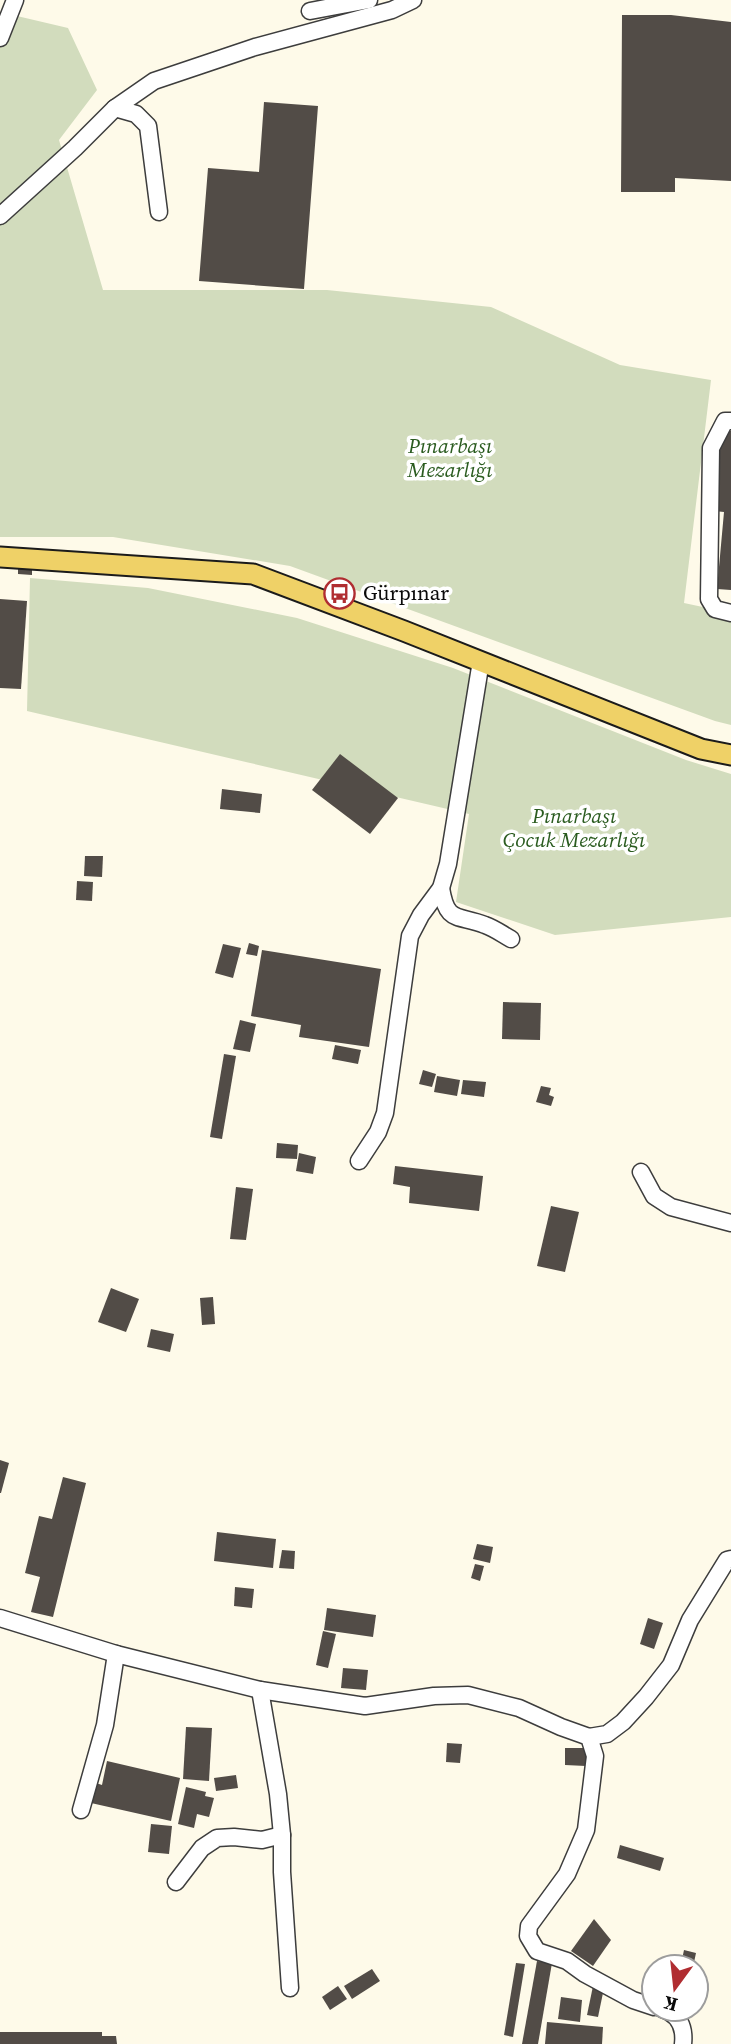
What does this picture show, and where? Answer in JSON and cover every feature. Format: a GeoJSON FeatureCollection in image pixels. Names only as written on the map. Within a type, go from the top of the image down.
{"type":"FeatureCollection","features":[{"type":"Feature","properties":{"kind":"main road"},"geometry":{"type":"LineString","coordinates":[[0,557],[253,574],[701,749],[731,755]]}},
{"type":"Feature","properties":{"kind":"street"},"geometry":{"type":"LineString","coordinates":[[0,38],[15,0]]}},
{"type":"Feature","properties":{"kind":"street"},"geometry":{"type":"LineString","coordinates":[[310,11],[369,0]]}},
{"type":"Feature","properties":{"kind":"street"},"geometry":{"type":"LineString","coordinates":[[0,216],[115,108],[154,81],[255,47],[392,10],[413,0]]}},
{"type":"Feature","properties":{"kind":"street"},"geometry":{"type":"LineString","coordinates":[[115,108],[136,114],[148,126],[159,212]]}},
{"type":"Feature","properties":{"kind":"street"},"geometry":{"type":"LineString","coordinates":[[731,421],[725,421],[711,448],[709,599],[715,608],[731,613]]}},
{"type":"Feature","properties":{"kind":"street"},"geometry":{"type":"LineString","coordinates":[[359,1161],[378,1132],[385,1113],[410,936],[421,915],[441,888],[448,864],[481,661]]}},
{"type":"Feature","properties":{"kind":"street"},"geometry":{"type":"LineString","coordinates":[[441,888],[444,908],[454,916],[486,925],[511,939]]}},
{"type":"Feature","properties":{"kind":"street"},"geometry":{"type":"LineString","coordinates":[[641,1172],[654,1196],[671,1207],[731,1223]]}},
{"type":"Feature","properties":{"kind":"street"},"geometry":{"type":"LineString","coordinates":[[0,1618],[116,1654],[260,1690],[365,1706],[434,1696],[468,1695],[519,1708],[589,1737],[607,1734],[646,1698],[671,1665],[690,1620],[710,1584],[727,1560],[731,1559]]}},
{"type":"Feature","properties":{"kind":"street"},"geometry":{"type":"LineString","coordinates":[[81,1810],[105,1725],[116,1654]]}},
{"type":"Feature","properties":{"kind":"street"},"geometry":{"type":"LineString","coordinates":[[260,1690],[278,1794],[290,1988]]}},
{"type":"Feature","properties":{"kind":"street"},"geometry":{"type":"LineString","coordinates":[[589,1737],[595,1756],[586,1830],[567,1874],[530,1926],[528,1937],[537,1951],[567,1961],[585,1974],[640,2002]]}},
{"type":"Feature","properties":{"kind":"street"},"geometry":{"type":"LineString","coordinates":[[176,1882],[202,1848],[217,1839],[234,1837],[262,1840],[282,1835]]}},
{"type":"Feature","properties":{"kind":"street"},"geometry":{"type":"LineString","coordinates":[[680,2023],[685,2034],[683,2044]]}},
{"type":"Feature","properties":{"kind":"green space","name":"Pınarbaşı Mezarlığı"},"geometry":{"type":"Polygon","coordinates":[[[0,12],[68,28],[97,90],[59,140],[103,290],[327,290],[491,307],[620,365],[711,380],[684,603],[731,613],[731,725],[290,566],[113,537],[0,537],[0,12]]]}},
{"type":"Feature","properties":{"kind":"green space","name":"Pınarbaşı Çocuk Mezarlığı"},"geometry":{"type":"Polygon","coordinates":[[[30,578],[148,588],[297,618],[453,668],[686,760],[731,774],[731,917],[555,935],[456,902],[469,814],[27,711],[30,578]]]}},
{"type":"Feature","properties":{"kind":"building"},"geometry":{"type":"Polygon","coordinates":[[[622,15],[671,15],[731,22],[731,181],[675,178],[675,192],[621,192],[622,15]]]}},
{"type":"Feature","properties":{"kind":"building"},"geometry":{"type":"Polygon","coordinates":[[[264,102],[318,106],[304,289],[199,281],[208,168],[259,172],[264,102]]]}},
{"type":"Feature","properties":{"kind":"building"},"geometry":{"type":"Polygon","coordinates":[[[722,430],[731,431],[731,590],[717,589],[724,512],[714,511],[722,430]]]}},
{"type":"Feature","properties":{"kind":"building"},"geometry":{"type":"Polygon","coordinates":[[[18,566],[32,567],[32,575],[18,574],[18,566]]]}},
{"type":"Feature","properties":{"kind":"building"},"geometry":{"type":"Polygon","coordinates":[[[0,599],[27,601],[21,689],[0,688],[0,599]]]}},
{"type":"Feature","properties":{"kind":"building"},"geometry":{"type":"Polygon","coordinates":[[[340,754],[398,798],[370,834],[312,790],[340,754]]]}},
{"type":"Feature","properties":{"kind":"building"},"geometry":{"type":"Polygon","coordinates":[[[222,789],[262,794],[260,813],[220,809],[222,789]]]}},
{"type":"Feature","properties":{"kind":"building"},"geometry":{"type":"Polygon","coordinates":[[[85,856],[103,856],[102,877],[84,876],[85,856]]]}},
{"type":"Feature","properties":{"kind":"building"},"geometry":{"type":"Polygon","coordinates":[[[77,881],[93,882],[92,901],[76,900],[77,881]]]}},
{"type":"Feature","properties":{"kind":"building"},"geometry":{"type":"Polygon","coordinates":[[[249,943],[259,946],[257,956],[246,954],[249,943]]]}},
{"type":"Feature","properties":{"kind":"building"},"geometry":{"type":"Polygon","coordinates":[[[223,944],[241,948],[233,978],[215,973],[223,944]]]}},
{"type":"Feature","properties":{"kind":"building"},"geometry":{"type":"Polygon","coordinates":[[[262,950],[381,969],[369,1047],[299,1037],[301,1025],[251,1016],[262,950]]]}},
{"type":"Feature","properties":{"kind":"building"},"geometry":{"type":"Polygon","coordinates":[[[503,1002],[541,1003],[540,1040],[502,1039],[503,1002]]]}},
{"type":"Feature","properties":{"kind":"building"},"geometry":{"type":"Polygon","coordinates":[[[240,1020],[256,1024],[250,1052],[233,1049],[240,1020]]]}},
{"type":"Feature","properties":{"kind":"building"},"geometry":{"type":"Polygon","coordinates":[[[335,1045],[361,1050],[358,1064],[332,1059],[335,1045]]]}},
{"type":"Feature","properties":{"kind":"building"},"geometry":{"type":"Polygon","coordinates":[[[224,1054],[236,1056],[222,1139],[210,1137],[224,1054]]]}},
{"type":"Feature","properties":{"kind":"building"},"geometry":{"type":"Polygon","coordinates":[[[423,1070],[436,1074],[432,1087],[419,1084],[423,1070]]]}},
{"type":"Feature","properties":{"kind":"building"},"geometry":{"type":"Polygon","coordinates":[[[437,1076],[460,1080],[457,1096],[434,1092],[437,1076]]]}},
{"type":"Feature","properties":{"kind":"building"},"geometry":{"type":"Polygon","coordinates":[[[463,1080],[486,1082],[484,1097],[461,1094],[463,1080]]]}},
{"type":"Feature","properties":{"kind":"building"},"geometry":{"type":"Polygon","coordinates":[[[541,1086],[551,1088],[549,1095],[554,1097],[551,1106],[536,1102],[541,1086]]]}},
{"type":"Feature","properties":{"kind":"building"},"geometry":{"type":"Polygon","coordinates":[[[277,1143],[298,1145],[297,1159],[276,1158],[277,1143]]]}},
{"type":"Feature","properties":{"kind":"building"},"geometry":{"type":"Polygon","coordinates":[[[299,1153],[316,1157],[313,1174],[296,1171],[299,1153]]]}},
{"type":"Feature","properties":{"kind":"building"},"geometry":{"type":"Polygon","coordinates":[[[395,1166],[483,1176],[479,1211],[409,1203],[410,1187],[393,1184],[395,1166]]]}},
{"type":"Feature","properties":{"kind":"building"},"geometry":{"type":"Polygon","coordinates":[[[236,1187],[253,1189],[246,1240],[230,1239],[236,1187]]]}},
{"type":"Feature","properties":{"kind":"building"},"geometry":{"type":"Polygon","coordinates":[[[551,1206],[579,1212],[565,1272],[537,1266],[551,1206]]]}},
{"type":"Feature","properties":{"kind":"building"},"geometry":{"type":"Polygon","coordinates":[[[111,1288],[139,1299],[126,1332],[98,1322],[111,1288]]]}},
{"type":"Feature","properties":{"kind":"building"},"geometry":{"type":"Polygon","coordinates":[[[213,1297],[215,1324],[202,1325],[200,1298],[213,1297]]]}},
{"type":"Feature","properties":{"kind":"building"},"geometry":{"type":"Polygon","coordinates":[[[151,1329],[174,1334],[170,1352],[147,1347],[151,1329]]]}},
{"type":"Feature","properties":{"kind":"building"},"geometry":{"type":"Polygon","coordinates":[[[0,1460],[9,1463],[1,1493],[0,1493],[0,1460]]]}},
{"type":"Feature","properties":{"kind":"building"},"geometry":{"type":"Polygon","coordinates":[[[63,1477],[86,1483],[53,1617],[31,1612],[40,1577],[25,1573],[39,1516],[52,1519],[63,1477]]]}},
{"type":"Feature","properties":{"kind":"building"},"geometry":{"type":"Polygon","coordinates":[[[217,1532],[276,1539],[273,1568],[214,1561],[217,1532]]]}},
{"type":"Feature","properties":{"kind":"building"},"geometry":{"type":"Polygon","coordinates":[[[477,1544],[493,1547],[490,1563],[473,1559],[477,1544]]]}},
{"type":"Feature","properties":{"kind":"building"},"geometry":{"type":"Polygon","coordinates":[[[282,1550],[295,1551],[294,1569],[279,1568],[282,1550]]]}},
{"type":"Feature","properties":{"kind":"building"},"geometry":{"type":"Polygon","coordinates":[[[475,1564],[484,1566],[480,1581],[471,1578],[475,1564]]]}},
{"type":"Feature","properties":{"kind":"building"},"geometry":{"type":"Polygon","coordinates":[[[235,1587],[254,1589],[252,1608],[234,1606],[235,1587]]]}},
{"type":"Feature","properties":{"kind":"building"},"geometry":{"type":"Polygon","coordinates":[[[327,1608],[376,1615],[373,1637],[324,1630],[327,1608]]]}},
{"type":"Feature","properties":{"kind":"building"},"geometry":{"type":"Polygon","coordinates":[[[648,1618],[663,1623],[654,1649],[640,1644],[648,1618]]]}},
{"type":"Feature","properties":{"kind":"building"},"geometry":{"type":"Polygon","coordinates":[[[323,1631],[336,1634],[328,1668],[316,1665],[323,1631]]]}},
{"type":"Feature","properties":{"kind":"building"},"geometry":{"type":"Polygon","coordinates":[[[343,1668],[368,1670],[366,1690],[341,1688],[343,1668]]]}},
{"type":"Feature","properties":{"kind":"building"},"geometry":{"type":"Polygon","coordinates":[[[186,1727],[212,1728],[209,1781],[183,1779],[186,1727]]]}},
{"type":"Feature","properties":{"kind":"building"},"geometry":{"type":"Polygon","coordinates":[[[447,1743],[462,1744],[460,1763],[446,1762],[447,1743]]]}},
{"type":"Feature","properties":{"kind":"building"},"geometry":{"type":"Polygon","coordinates":[[[565,1748],[587,1748],[586,1766],[565,1765],[565,1748]]]}},
{"type":"Feature","properties":{"kind":"building"},"geometry":{"type":"Polygon","coordinates":[[[107,1761],[180,1778],[171,1821],[91,1803],[96,1783],[102,1785],[107,1761]]]}},
{"type":"Feature","properties":{"kind":"building"},"geometry":{"type":"Polygon","coordinates":[[[236,1775],[238,1788],[216,1791],[214,1778],[236,1775]]]}},
{"type":"Feature","properties":{"kind":"building"},"geometry":{"type":"Polygon","coordinates":[[[186,1787],[206,1792],[205,1796],[214,1798],[209,1817],[197,1814],[194,1828],[178,1824],[186,1787]]]}},
{"type":"Feature","properties":{"kind":"building"},"geometry":{"type":"Polygon","coordinates":[[[151,1824],[172,1826],[169,1854],[148,1852],[151,1824]]]}},
{"type":"Feature","properties":{"kind":"building"},"geometry":{"type":"Polygon","coordinates":[[[620,1845],[664,1858],[660,1871],[617,1858],[620,1845]]]}},
{"type":"Feature","properties":{"kind":"building"},"geometry":{"type":"Polygon","coordinates":[[[594,1919],[611,1940],[593,1966],[571,1951],[594,1919]]]}},
{"type":"Feature","properties":{"kind":"building"},"geometry":{"type":"Polygon","coordinates":[[[537,1961],[552,1963],[538,2044],[522,2044],[537,1961]]]}},
{"type":"Feature","properties":{"kind":"building"},"geometry":{"type":"Polygon","coordinates":[[[516,1963],[525,1964],[513,2037],[504,2035],[516,1963]]]}},
{"type":"Feature","properties":{"kind":"building"},"geometry":{"type":"Polygon","coordinates":[[[372,1969],[380,1981],[352,1999],[344,1986],[372,1969]]]}},
{"type":"Feature","properties":{"kind":"building"},"geometry":{"type":"Polygon","coordinates":[[[338,1986],[347,1999],[330,2010],[322,1997],[338,1986]]]}},
{"type":"Feature","properties":{"kind":"building"},"geometry":{"type":"Polygon","coordinates":[[[593,1986],[604,1988],[598,2017],[587,2015],[593,1986]]]}},
{"type":"Feature","properties":{"kind":"building"},"geometry":{"type":"Polygon","coordinates":[[[561,1997],[582,2000],[580,2022],[558,2019],[561,1997]]]}},
{"type":"Feature","properties":{"kind":"building"},"geometry":{"type":"Polygon","coordinates":[[[547,2022],[603,2027],[602,2044],[545,2044],[547,2022]]]}},
{"type":"Feature","properties":{"kind":"building"},"geometry":{"type":"Polygon","coordinates":[[[0,2032],[102,2032],[102,2036],[116,2036],[117,2044],[0,2044],[0,2032]]]}},
{"type":"Feature","properties":{"kind":"place","name":"Gürpınar"},"geometry":{"type":"Point","coordinates":[340,593]}}]}
